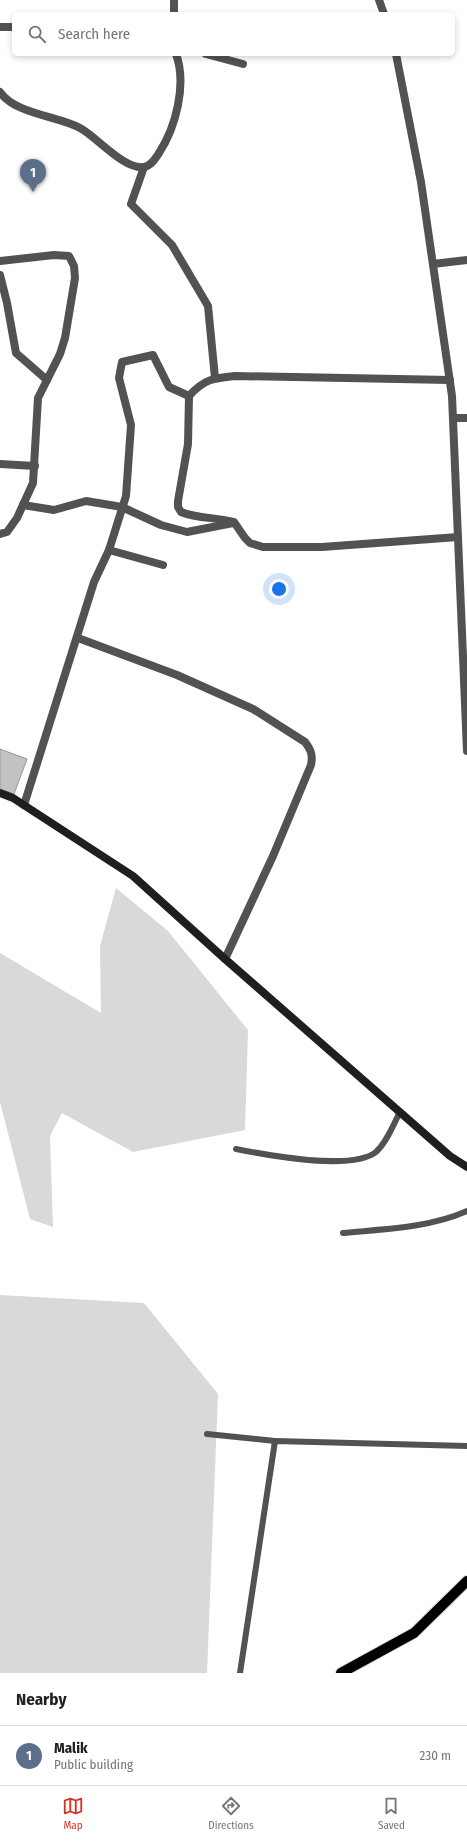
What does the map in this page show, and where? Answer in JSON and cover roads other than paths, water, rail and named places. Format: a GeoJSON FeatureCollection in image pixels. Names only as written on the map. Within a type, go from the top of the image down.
{"type":"FeatureCollection","features":[{"type":"Feature","properties":{"kind":"main road"},"geometry":{"type":"LineString","coordinates":[[0,793],[13,798],[133,876],[224,959],[450,1156],[467,1167]]}},
{"type":"Feature","properties":{"kind":"main road"},"geometry":{"type":"LineString","coordinates":[[342,1673],[414,1633],[466,1584]]}},
{"type":"Feature","properties":{"kind":"street"},"geometry":{"type":"LineString","coordinates":[[174,0],[174,12]]}},
{"type":"Feature","properties":{"kind":"street"},"geometry":{"type":"LineString","coordinates":[[379,0],[383,12]]}},
{"type":"Feature","properties":{"kind":"street"},"geometry":{"type":"LineString","coordinates":[[0,27],[12,28]]}},
{"type":"Feature","properties":{"kind":"street"},"geometry":{"type":"LineString","coordinates":[[177,56],[179,62],[180,90],[175,117],[164,146],[153,161],[144,167],[131,204],[172,245],[208,306],[215,378]]}},
{"type":"Feature","properties":{"kind":"street"},"geometry":{"type":"LineString","coordinates":[[213,56],[243,64]]}},
{"type":"Feature","properties":{"kind":"street"},"geometry":{"type":"LineString","coordinates":[[396,56],[421,182],[450,380],[453,418],[467,750]]}},
{"type":"Feature","properties":{"kind":"street"},"geometry":{"type":"LineString","coordinates":[[0,92],[14,104],[80,128],[131,166],[144,167]]}},
{"type":"Feature","properties":{"kind":"street"},"geometry":{"type":"LineString","coordinates":[[0,261],[54,255],[69,256],[72,260],[75,278],[65,338],[60,354],[38,398],[34,482],[17,518],[7,532],[0,534]]}},
{"type":"Feature","properties":{"kind":"street"},"geometry":{"type":"LineString","coordinates":[[433,264],[467,260]]}},
{"type":"Feature","properties":{"kind":"street"},"geometry":{"type":"LineString","coordinates":[[0,275],[7,303],[16,353],[47,380]]}},
{"type":"Feature","properties":{"kind":"street"},"geometry":{"type":"LineString","coordinates":[[24,805],[78,638],[94,582],[109,550],[126,496],[131,425],[119,378],[122,362],[154,355],[169,387],[189,396]]}},
{"type":"Feature","properties":{"kind":"street"},"geometry":{"type":"LineString","coordinates":[[450,380],[235,376],[215,378],[203,382],[189,396],[188,444],[178,507],[181,512],[190,516],[221,519],[234,522],[250,543],[263,547],[322,547],[458,538]]}},
{"type":"Feature","properties":{"kind":"street"},"geometry":{"type":"LineString","coordinates":[[453,418],[467,418]]}},
{"type":"Feature","properties":{"kind":"street"},"geometry":{"type":"LineString","coordinates":[[0,464],[35,466]]}},
{"type":"Feature","properties":{"kind":"street"},"geometry":{"type":"LineString","coordinates":[[23,505],[54,510],[86,501],[122,507],[161,525],[187,532],[234,522]]}},
{"type":"Feature","properties":{"kind":"street"},"geometry":{"type":"LineString","coordinates":[[109,550],[163,565]]}},
{"type":"Feature","properties":{"kind":"street"},"geometry":{"type":"LineString","coordinates":[[78,638],[177,675],[253,709],[305,742],[311,749],[313,757],[311,765],[274,856],[224,959]]}},
{"type":"Feature","properties":{"kind":"lane"},"geometry":{"type":"LineString","coordinates":[[236,1149],[281,1157],[309,1160],[348,1160],[367,1157],[376,1152],[384,1142],[400,1112]]}},
{"type":"Feature","properties":{"kind":"lane"},"geometry":{"type":"LineString","coordinates":[[343,1233],[420,1225],[443,1220],[467,1212]]}},
{"type":"Feature","properties":{"kind":"lane"},"geometry":{"type":"LineString","coordinates":[[207,1434],[275,1441],[467,1446]]}},
{"type":"Feature","properties":{"kind":"lane"},"geometry":{"type":"LineString","coordinates":[[240,1673],[275,1441]]}},
{"type":"Feature","properties":{"kind":"place","name":"Malik"},"geometry":{"type":"Point","coordinates":[33,192]}}]}
